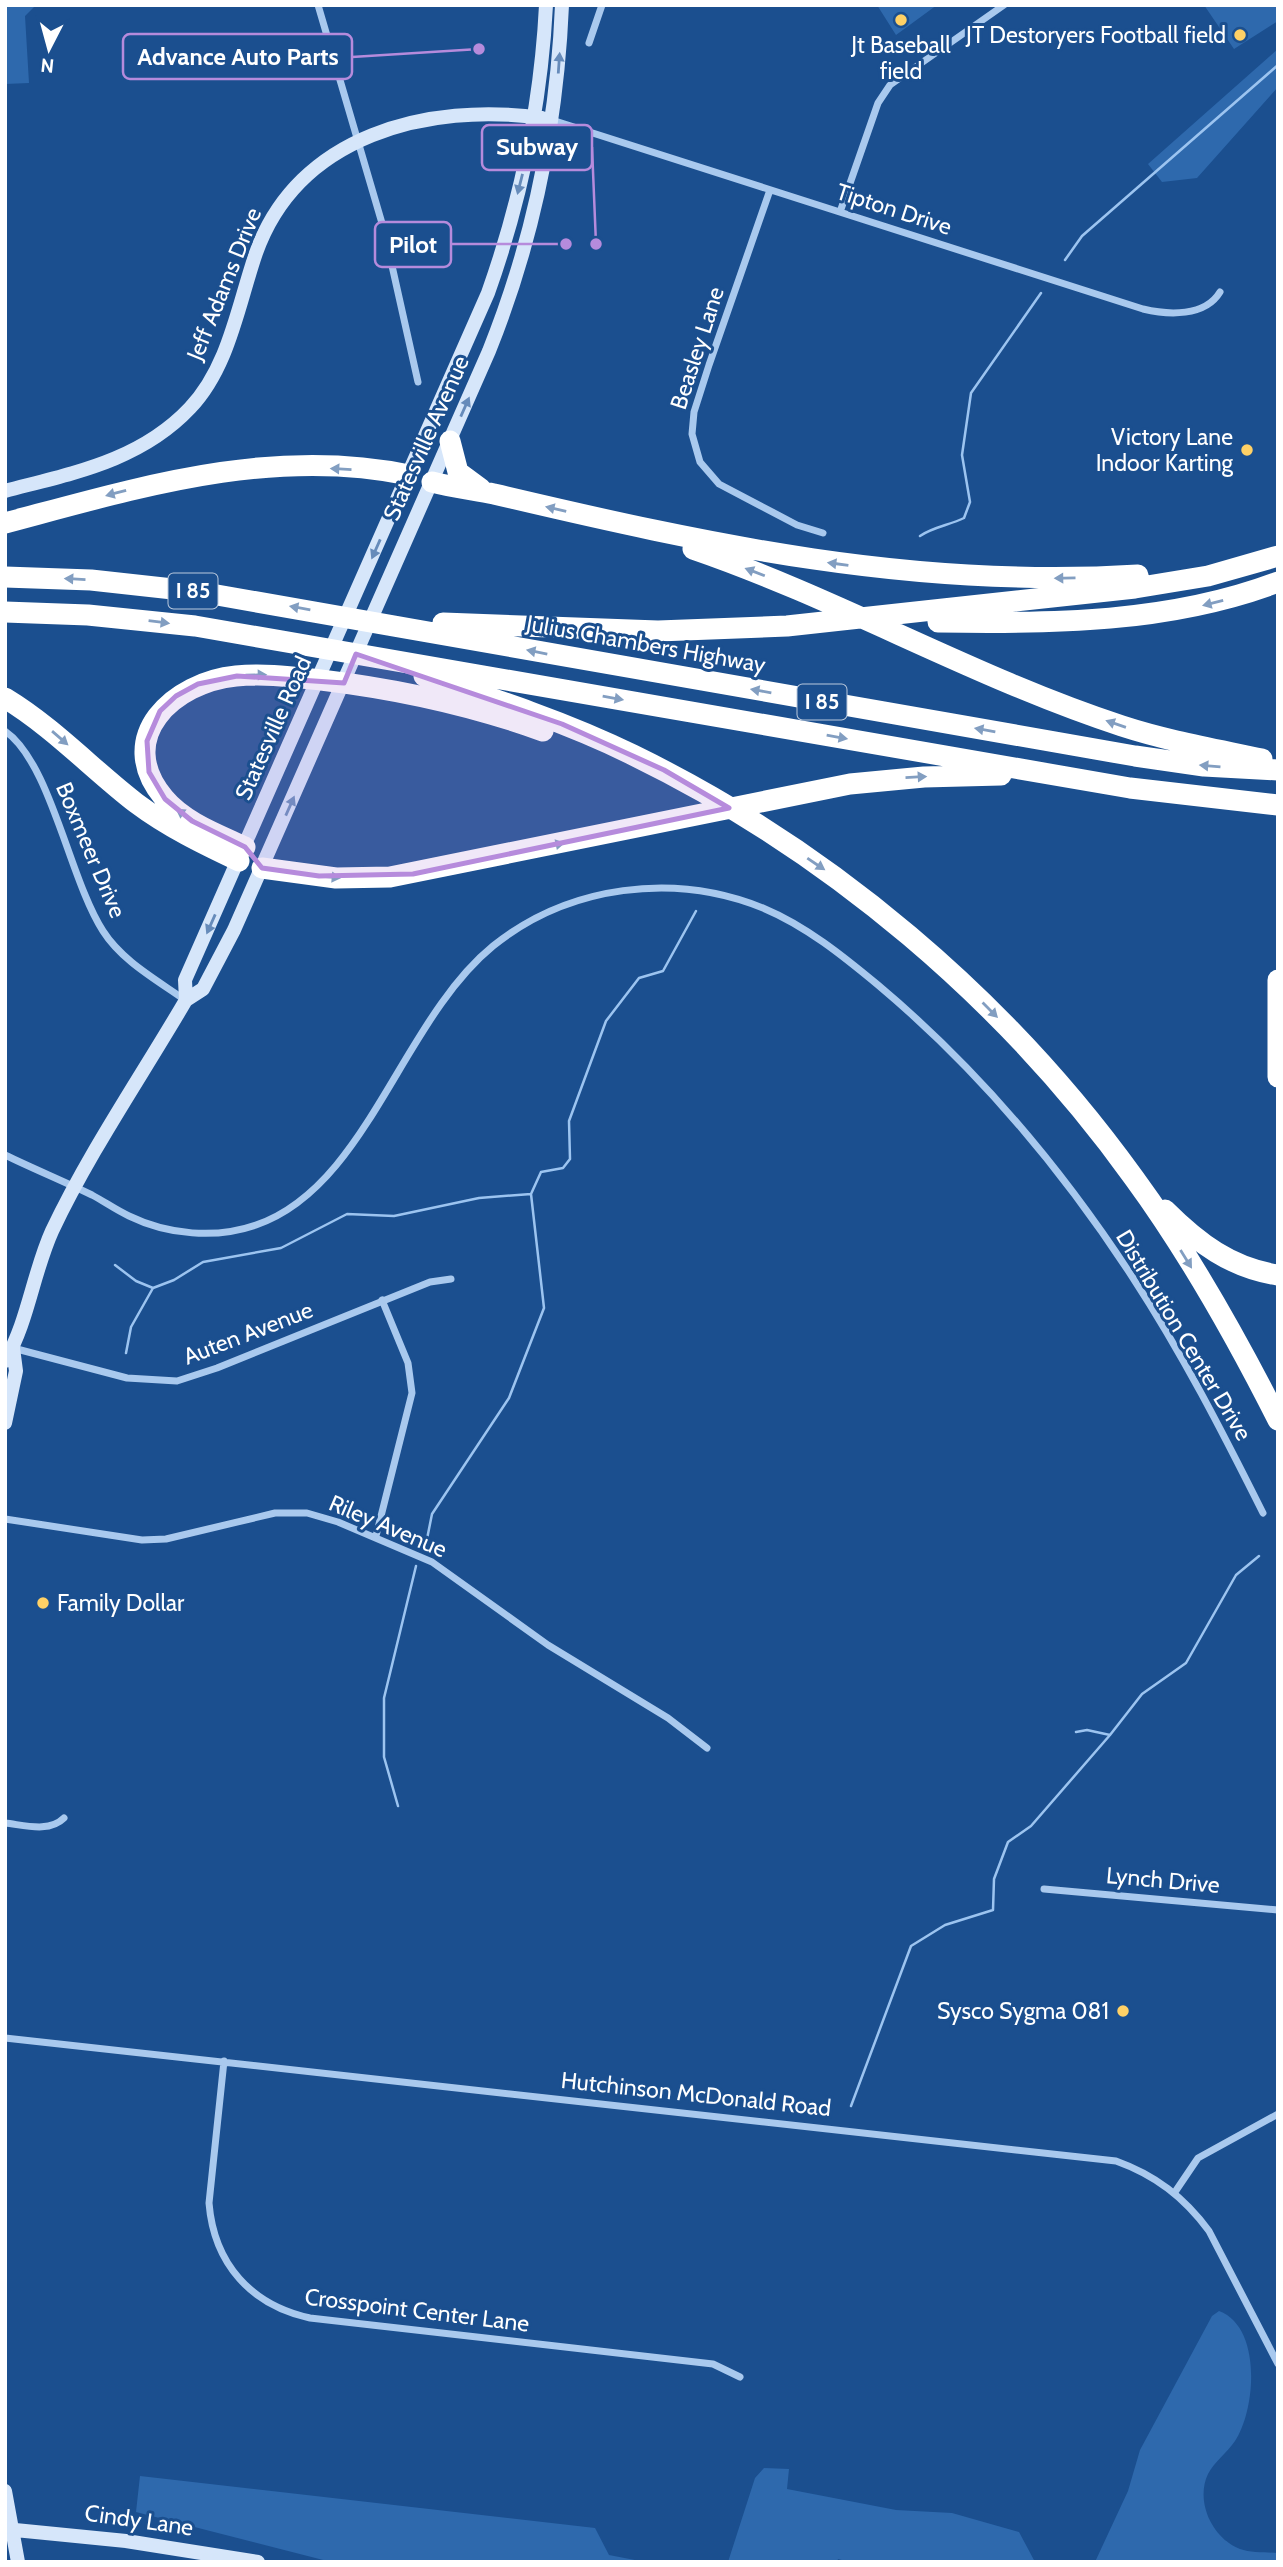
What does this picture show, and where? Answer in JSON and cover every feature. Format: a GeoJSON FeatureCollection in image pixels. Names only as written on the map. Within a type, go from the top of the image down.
{"type":"FeatureCollection","features":[{"type":"Feature","properties":{"kind":"highway"},"geometry":{"type":"LineString","coordinates":[[450,441],[458,472],[489,493]]}},
{"type":"Feature","properties":{"kind":"highway"},"geometry":{"type":"LineString","coordinates":[[5,523],[145,485],[241,468],[305,467],[408,475]]}},
{"type":"Feature","properties":{"kind":"highway"},"geometry":{"type":"LineString","coordinates":[[432,482],[622,525],[832,564],[976,577],[1060,578],[1143,574],[1278,554]]}},
{"type":"Feature","properties":{"kind":"highway"},"geometry":{"type":"LineString","coordinates":[[622,525],[697,550],[818,598],[1036,693],[1122,726],[1278,763]]}},
{"type":"Feature","properties":{"kind":"highway"},"geometry":{"type":"LineString","coordinates":[[367,620],[647,631],[755,628],[853,621],[1160,585],[1233,570],[1278,554]]}},
{"type":"Feature","properties":{"kind":"highway","name":"Julius Chambers Highway"},"geometry":{"type":"LineString","coordinates":[[5,577],[91,580],[176,588],[1135,756],[1204,766],[1278,770]]}},
{"type":"Feature","properties":{"kind":"highway"},"geometry":{"type":"LineString","coordinates":[[853,621],[968,623],[1135,615],[1198,607],[1278,582]]}},
{"type":"Feature","properties":{"kind":"highway","name":"I 85"},"geometry":{"type":"LineString","coordinates":[[5,612],[89,615],[160,622],[1175,795],[1278,805]]}},
{"type":"Feature","properties":{"kind":"highway"},"geometry":{"type":"LineString","coordinates":[[352,653],[500,701],[597,738],[675,776],[759,827],[851,889],[965,985],[1067,1092],[1137,1181],[1185,1230],[1214,1253],[1246,1268],[1278,1275]]}},
{"type":"Feature","properties":{"kind":"highway"},"geometry":{"type":"LineString","coordinates":[[242,854],[173,807],[153,782],[146,752],[154,721],[176,696],[210,680],[252,675],[365,685],[498,716],[633,767],[759,827]]}},
{"type":"Feature","properties":{"kind":"highway"},"geometry":{"type":"LineString","coordinates":[[5,698],[50,730],[151,814],[181,833],[242,854]]}},
{"type":"Feature","properties":{"kind":"highway"},"geometry":{"type":"LineString","coordinates":[[262,868],[336,878],[390,877],[774,799],[899,778],[1053,775]]}},
{"type":"Feature","properties":{"kind":"highway"},"geometry":{"type":"LineString","coordinates":[[1278,980],[1278,1077]]}},
{"type":"Feature","properties":{"kind":"highway"},"geometry":{"type":"LineString","coordinates":[[1137,1181],[1231,1333],[1278,1420]]}},
{"type":"Feature","properties":{"kind":"main road","name":"Statesville Avenue"},"geometry":{"type":"LineString","coordinates":[[408,475],[496,268],[518,194],[534,117],[546,5]]}},
{"type":"Feature","properties":{"kind":"main road","name":"Statesville Avenue"},"geometry":{"type":"LineString","coordinates":[[262,868],[450,441],[517,275],[538,198],[552,120],[562,5]]}},
{"type":"Feature","properties":{"kind":"main road","name":"Jeff Adams Drive"},"geometry":{"type":"LineString","coordinates":[[5,491],[114,461],[163,433],[192,406],[221,358],[258,249],[275,214],[313,168],[358,139],[392,127],[447,118],[534,117],[552,120]]}},
{"type":"Feature","properties":{"kind":"main road"},"geometry":{"type":"LineString","coordinates":[[408,475],[432,482]]}},
{"type":"Feature","properties":{"kind":"main road","name":"Statesville Road"},"geometry":{"type":"LineString","coordinates":[[186,1000],[185,980],[408,475]]}},
{"type":"Feature","properties":{"kind":"main road"},"geometry":{"type":"LineString","coordinates":[[242,854],[262,868]]}},
{"type":"Feature","properties":{"kind":"main road","name":"Statesville Road"},"geometry":{"type":"LineString","coordinates":[[5,1423],[16,1371],[9,1355],[35,1272],[75,1188],[186,1000],[203,989],[262,868]]}},
{"type":"Feature","properties":{"kind":"main road"},"geometry":{"type":"LineString","coordinates":[[5,2491],[8,2527],[18,2562]]}},
{"type":"Feature","properties":{"kind":"main road","name":"Cindy Lane"},"geometry":{"type":"LineString","coordinates":[[8,2527],[258,2562]]}},
{"type":"Feature","properties":{"kind":"street"},"geometry":{"type":"LineString","coordinates":[[318,5],[384,230],[418,382]]}},
{"type":"Feature","properties":{"kind":"street"},"geometry":{"type":"LineString","coordinates":[[589,43],[602,5]]}},
{"type":"Feature","properties":{"kind":"street"},"geometry":{"type":"LineString","coordinates":[[841,212],[878,103],[890,85],[1004,5]]}},
{"type":"Feature","properties":{"kind":"street","name":"Tipton Drive"},"geometry":{"type":"LineString","coordinates":[[552,120],[1154,312],[1176,313],[1203,308],[1220,292]]}},
{"type":"Feature","properties":{"kind":"street","name":"Beasley Lane"},"geometry":{"type":"LineString","coordinates":[[771,190],[709,365],[694,412],[692,434],[700,462],[719,484],[797,525],[823,533]]}},
{"type":"Feature","properties":{"kind":"street","name":"Boxmeer Drive"},"geometry":{"type":"LineString","coordinates":[[5,731],[25,749],[33,763],[75,876],[105,935],[133,962],[186,1000]]}},
{"type":"Feature","properties":{"kind":"street","name":"Distribution Center Drive"},"geometry":{"type":"LineString","coordinates":[[5,1155],[140,1221],[178,1231],[228,1232],[272,1219],[311,1194],[333,1171],[437,1007],[480,958],[512,932],[569,903],[622,890],[672,888],[731,897],[765,909],[797,925],[858,969],[941,1042],[1020,1126],[1077,1197],[1135,1282],[1196,1385],[1263,1513]]}},
{"type":"Feature","properties":{"kind":"street","name":"Auten Avenue"},"geometry":{"type":"LineString","coordinates":[[9,1355],[127,1378],[177,1381],[217,1368],[430,1282],[451,1279]]}},
{"type":"Feature","properties":{"kind":"street"},"geometry":{"type":"LineString","coordinates":[[376,1536],[412,1393],[408,1363],[382,1300]]}},
{"type":"Feature","properties":{"kind":"street","name":"Riley Avenue"},"geometry":{"type":"LineString","coordinates":[[5,1519],[126,1538],[166,1539],[291,1511],[314,1515],[376,1536],[432,1562],[548,1645],[658,1711],[707,1748]]}},
{"type":"Feature","properties":{"kind":"street"},"geometry":{"type":"LineString","coordinates":[[5,1823],[46,1827],[57,1825],[64,1818]]}},
{"type":"Feature","properties":{"kind":"street","name":"Lynch Drive"},"geometry":{"type":"LineString","coordinates":[[1044,1889],[1278,1910]]}},
{"type":"Feature","properties":{"kind":"street","name":"Hutchinson McDonald Road"},"geometry":{"type":"LineString","coordinates":[[5,2038],[1096,2157],[1133,2167],[1175,2192],[1209,2231],[1278,2364]]}},
{"type":"Feature","properties":{"kind":"street","name":"Crosspoint Center Lane"},"geometry":{"type":"LineString","coordinates":[[224,2061],[209,2203],[211,2221],[226,2262],[239,2280],[262,2300],[284,2311],[310,2318],[713,2364],[740,2377]]}},
{"type":"Feature","properties":{"kind":"street"},"geometry":{"type":"LineString","coordinates":[[1175,2192],[1198,2158],[1278,2114]]}},
{"type":"Feature","properties":{"kind":"highlighted area"},"geometry":{"type":"Polygon","coordinates":[[[356,654],[562,724],[664,770],[729,808],[413,874],[319,876],[262,868],[245,847],[192,821],[165,799],[149,772],[147,741],[160,711],[176,696],[198,684],[237,676],[344,683],[356,654]]]}},
{"type":"Feature","properties":{"kind":"shaded area"},"geometry":{"type":"Polygon","coordinates":[[[5,5],[36,5],[25,16],[29,83],[5,84],[5,5]]]}},
{"type":"Feature","properties":{"kind":"shaded area","name":"Jt Baseball field"},"geometry":{"type":"Polygon","coordinates":[[[877,5],[937,5],[896,35],[877,5]]]}},
{"type":"Feature","properties":{"kind":"shaded area","name":"JT Destoryers Football field"},"geometry":{"type":"Polygon","coordinates":[[[1204,5],[1278,5],[1278,21],[1234,49],[1204,5]]]}},
{"type":"Feature","properties":{"kind":"shaded area"},"geometry":{"type":"Polygon","coordinates":[[[1278,49],[1278,87],[1197,178],[1162,182],[1148,164],[1278,49]]]}},
{"type":"Feature","properties":{"kind":"shaded area"},"geometry":{"type":"Polygon","coordinates":[[[1219,2311],[1233,2320],[1243,2334],[1251,2370],[1251,2390],[1242,2427],[1235,2441],[1208,2474],[1204,2485],[1205,2507],[1214,2528],[1230,2544],[1254,2552],[1278,2553],[1278,2562],[1095,2562],[1128,2491],[1140,2450],[1212,2316],[1219,2311]]]}},
{"type":"Feature","properties":{"kind":"shaded area"},"geometry":{"type":"Polygon","coordinates":[[[764,2468],[789,2469],[787,2489],[896,2510],[952,2513],[1019,2532],[1035,2562],[849,2562],[838,2559],[837,2562],[728,2562],[755,2478],[764,2468]]]}},
{"type":"Feature","properties":{"kind":"shaded area"},"geometry":{"type":"Polygon","coordinates":[[[140,2476],[595,2528],[609,2555],[645,2562],[331,2562],[136,2512],[140,2476]]]}},
{"type":"Feature","properties":{"kind":"waterway"},"geometry":{"type":"LineString","coordinates":[[1065,260],[1082,236],[1278,65]]}},
{"type":"Feature","properties":{"kind":"waterway"},"geometry":{"type":"LineString","coordinates":[[920,536],[964,518],[970,502],[962,455],[971,393],[1041,293]]}},
{"type":"Feature","properties":{"kind":"waterway"},"geometry":{"type":"LineString","coordinates":[[426,1544],[432,1514],[509,1398],[544,1308],[531,1194],[541,1172],[563,1168],[570,1159],[569,1121],[606,1021],[639,978],[663,971],[696,911]]}},
{"type":"Feature","properties":{"kind":"waterway"},"geometry":{"type":"LineString","coordinates":[[126,1353],[131,1327],[153,1288],[174,1280],[203,1262],[281,1248],[347,1214],[394,1216],[479,1198],[531,1194]]}},
{"type":"Feature","properties":{"kind":"waterway"},"geometry":{"type":"LineString","coordinates":[[115,1265],[136,1281],[153,1288]]}},
{"type":"Feature","properties":{"kind":"waterway"},"geometry":{"type":"LineString","coordinates":[[851,2106],[911,1946],[945,1925],[993,1910],[994,1879],[1008,1842],[1031,1826],[1142,1694],[1186,1663],[1236,1575],[1259,1556]]}},
{"type":"Feature","properties":{"kind":"waterway"},"geometry":{"type":"LineString","coordinates":[[398,1806],[384,1757],[384,1698],[416,1566]]}},
{"type":"Feature","properties":{"kind":"waterway"},"geometry":{"type":"LineString","coordinates":[[1076,1732],[1087,1730],[1110,1735]]}},
{"type":"Feature","properties":{"kind":"place","name":"Jt Baseball field"},"geometry":{"type":"Point","coordinates":[901,20]}},
{"type":"Feature","properties":{"kind":"place","name":"JT Destoryers Football field"},"geometry":{"type":"Point","coordinates":[1240,35]}},
{"type":"Feature","properties":{"kind":"place","name":"Advance Auto Parts"},"geometry":{"type":"Point","coordinates":[479,49]}},
{"type":"Feature","properties":{"kind":"place","name":"Pilot"},"geometry":{"type":"Point","coordinates":[566,244]}},
{"type":"Feature","properties":{"kind":"place","name":"Subway"},"geometry":{"type":"Point","coordinates":[596,244]}},
{"type":"Feature","properties":{"kind":"place","name":"Victory Lane Indoor Karting"},"geometry":{"type":"Point","coordinates":[1247,450]}},
{"type":"Feature","properties":{"kind":"place","name":"Family Dollar"},"geometry":{"type":"Point","coordinates":[43,1603]}},
{"type":"Feature","properties":{"kind":"place","name":"Sysco Sygma 081"},"geometry":{"type":"Point","coordinates":[1123,2011]}}]}
